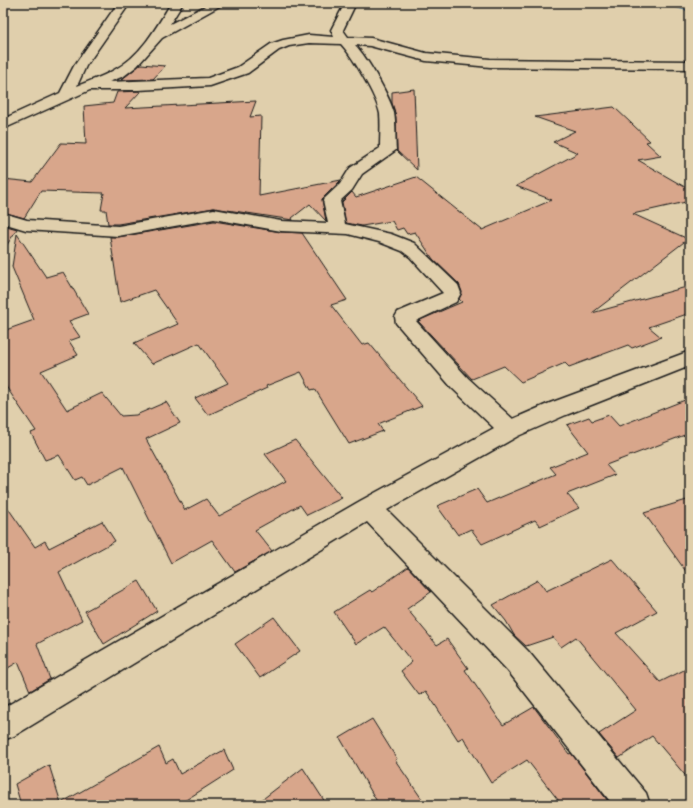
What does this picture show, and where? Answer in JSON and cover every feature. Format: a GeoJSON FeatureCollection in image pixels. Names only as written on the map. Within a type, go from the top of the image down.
{"type":"FeatureCollection","features":[{"type":"Feature","properties":{"kind":"street"},"geometry":{"type":"LineString","coordinates":[[65,96],[80,66],[113,21],[124,3]]}},
{"type":"Feature","properties":{"kind":"street"},"geometry":{"type":"LineString","coordinates":[[3,125],[86,86],[119,73],[132,63],[158,35],[177,3]]}},
{"type":"Feature","properties":{"kind":"street"},"geometry":{"type":"LineString","coordinates":[[158,35],[219,3]]}},
{"type":"Feature","properties":{"kind":"street"},"geometry":{"type":"LineString","coordinates":[[337,227],[331,200],[346,187],[356,171],[388,150],[387,114],[384,104],[356,53],[337,30],[349,5]]}},
{"type":"Feature","properties":{"kind":"street"},"geometry":{"type":"LineString","coordinates":[[86,86],[138,86],[210,82],[243,70],[264,54],[287,43],[309,40],[344,40],[385,45],[426,57],[461,59],[490,63],[624,62],[690,65]]}},
{"type":"Feature","properties":{"kind":"street"},"geometry":{"type":"LineString","coordinates":[[8,223],[129,230],[214,214],[281,226],[337,227],[385,238],[408,247],[416,253],[451,289],[452,293],[450,298],[405,316],[406,323],[460,383],[510,430]]}},
{"type":"Feature","properties":{"kind":"street"},"geometry":{"type":"LineString","coordinates":[[3,725],[369,508],[510,430],[558,409],[690,358]]}},
{"type":"Feature","properties":{"kind":"street"},"geometry":{"type":"LineString","coordinates":[[369,508],[518,661],[634,805]]}},
{"type":"Feature","properties":{"kind":"building"},"geometry":{"type":"Polygon","coordinates":[[[141,64],[165,66],[153,79],[121,80],[141,64]]]}},
{"type":"Feature","properties":{"kind":"building"},"geometry":{"type":"Polygon","coordinates":[[[414,89],[417,170],[397,151],[396,117],[392,103],[392,92],[414,89]]]}},
{"type":"Feature","properties":{"kind":"building"},"geometry":{"type":"Polygon","coordinates":[[[141,91],[125,108],[256,101],[250,117],[261,116],[259,196],[341,180],[322,199],[326,221],[310,204],[292,218],[293,220],[214,208],[118,224],[108,224],[106,210],[101,210],[104,193],[41,191],[24,218],[3,212],[3,179],[32,182],[61,143],[86,144],[84,106],[113,103],[117,92],[141,91]]]}},
{"type":"Feature","properties":{"kind":"building"},"geometry":{"type":"Polygon","coordinates":[[[614,107],[650,141],[646,142],[661,156],[638,160],[690,190],[690,201],[633,214],[688,239],[592,313],[690,286],[690,313],[649,327],[661,337],[632,348],[628,345],[569,367],[565,363],[521,382],[504,366],[472,379],[418,321],[462,302],[459,299],[462,292],[459,284],[433,259],[415,232],[407,234],[403,228],[397,230],[392,221],[362,226],[346,223],[342,202],[352,192],[356,197],[416,177],[482,230],[552,200],[516,186],[578,153],[553,142],[575,131],[535,117],[614,107]]]}},
{"type":"Feature","properties":{"kind":"building"},"geometry":{"type":"Polygon","coordinates":[[[214,221],[281,232],[302,233],[347,300],[331,305],[362,345],[369,343],[422,406],[378,424],[383,431],[349,444],[315,389],[311,390],[301,372],[266,386],[267,388],[208,415],[195,398],[228,383],[199,343],[152,364],[134,343],[178,324],[154,290],[120,302],[110,237],[118,237],[214,221]]]}},
{"type":"Feature","properties":{"kind":"building"},"geometry":{"type":"Polygon","coordinates":[[[3,225],[17,229],[3,251],[3,225]]]}},
{"type":"Feature","properties":{"kind":"building"},"geometry":{"type":"Polygon","coordinates":[[[17,234],[46,277],[63,272],[88,314],[69,321],[80,337],[69,341],[78,355],[41,371],[67,410],[102,393],[121,416],[136,415],[166,402],[180,423],[146,439],[185,510],[206,499],[219,516],[286,481],[265,454],[295,440],[342,498],[307,515],[300,505],[255,530],[272,551],[235,572],[212,540],[171,563],[123,467],[87,485],[82,477],[75,480],[59,455],[45,460],[31,433],[36,431],[3,382],[3,331],[34,320],[12,267],[17,234]]]}},
{"type":"Feature","properties":{"kind":"building"},"geometry":{"type":"Polygon","coordinates":[[[690,398],[690,433],[606,465],[615,475],[567,494],[579,508],[540,526],[535,520],[482,544],[471,529],[458,535],[437,506],[477,489],[487,503],[556,474],[550,467],[588,452],[567,425],[589,417],[592,421],[609,415],[619,426],[690,398]]]}},
{"type":"Feature","properties":{"kind":"building"},"geometry":{"type":"Polygon","coordinates":[[[690,499],[690,577],[644,513],[690,499]]]}},
{"type":"Feature","properties":{"kind":"building"},"geometry":{"type":"Polygon","coordinates":[[[3,501],[35,547],[45,541],[49,548],[102,521],[115,541],[59,572],[82,620],[37,644],[50,679],[30,691],[18,662],[3,671],[3,501]]]}},
{"type":"Feature","properties":{"kind":"building"},"geometry":{"type":"Polygon","coordinates":[[[612,559],[657,611],[616,633],[660,682],[690,667],[690,781],[652,736],[619,758],[599,734],[636,710],[576,637],[561,647],[553,637],[526,646],[514,635],[506,621],[493,605],[538,580],[546,591],[612,559]]]}},
{"type":"Feature","properties":{"kind":"building"},"geometry":{"type":"Polygon","coordinates":[[[408,567],[431,592],[407,609],[437,645],[447,639],[468,668],[465,670],[503,725],[534,707],[569,754],[571,753],[611,805],[562,805],[527,760],[491,783],[463,737],[458,740],[426,691],[419,695],[401,671],[412,662],[384,627],[356,644],[334,612],[370,590],[372,592],[408,567]]]}},
{"type":"Feature","properties":{"kind":"building"},"geometry":{"type":"Polygon","coordinates":[[[139,581],[157,611],[104,644],[85,611],[139,581]]]}},
{"type":"Feature","properties":{"kind":"building"},"geometry":{"type":"Polygon","coordinates":[[[274,617],[300,651],[260,678],[235,644],[274,617]]]}},
{"type":"Feature","properties":{"kind":"building"},"geometry":{"type":"Polygon","coordinates":[[[372,719],[397,759],[395,760],[426,805],[379,805],[340,738],[372,719]]]}},
{"type":"Feature","properties":{"kind":"building"},"geometry":{"type":"Polygon","coordinates":[[[159,747],[166,763],[173,759],[180,774],[224,750],[233,770],[178,805],[21,805],[15,784],[49,765],[61,803],[159,747]]]}},
{"type":"Feature","properties":{"kind":"building"},"geometry":{"type":"Polygon","coordinates":[[[303,768],[327,805],[255,805],[303,768]]]}},
{"type":"Feature","properties":{"kind":"waterway"},"geometry":{"type":"LineString","coordinates":[[661,3],[690,11]]}}]}
